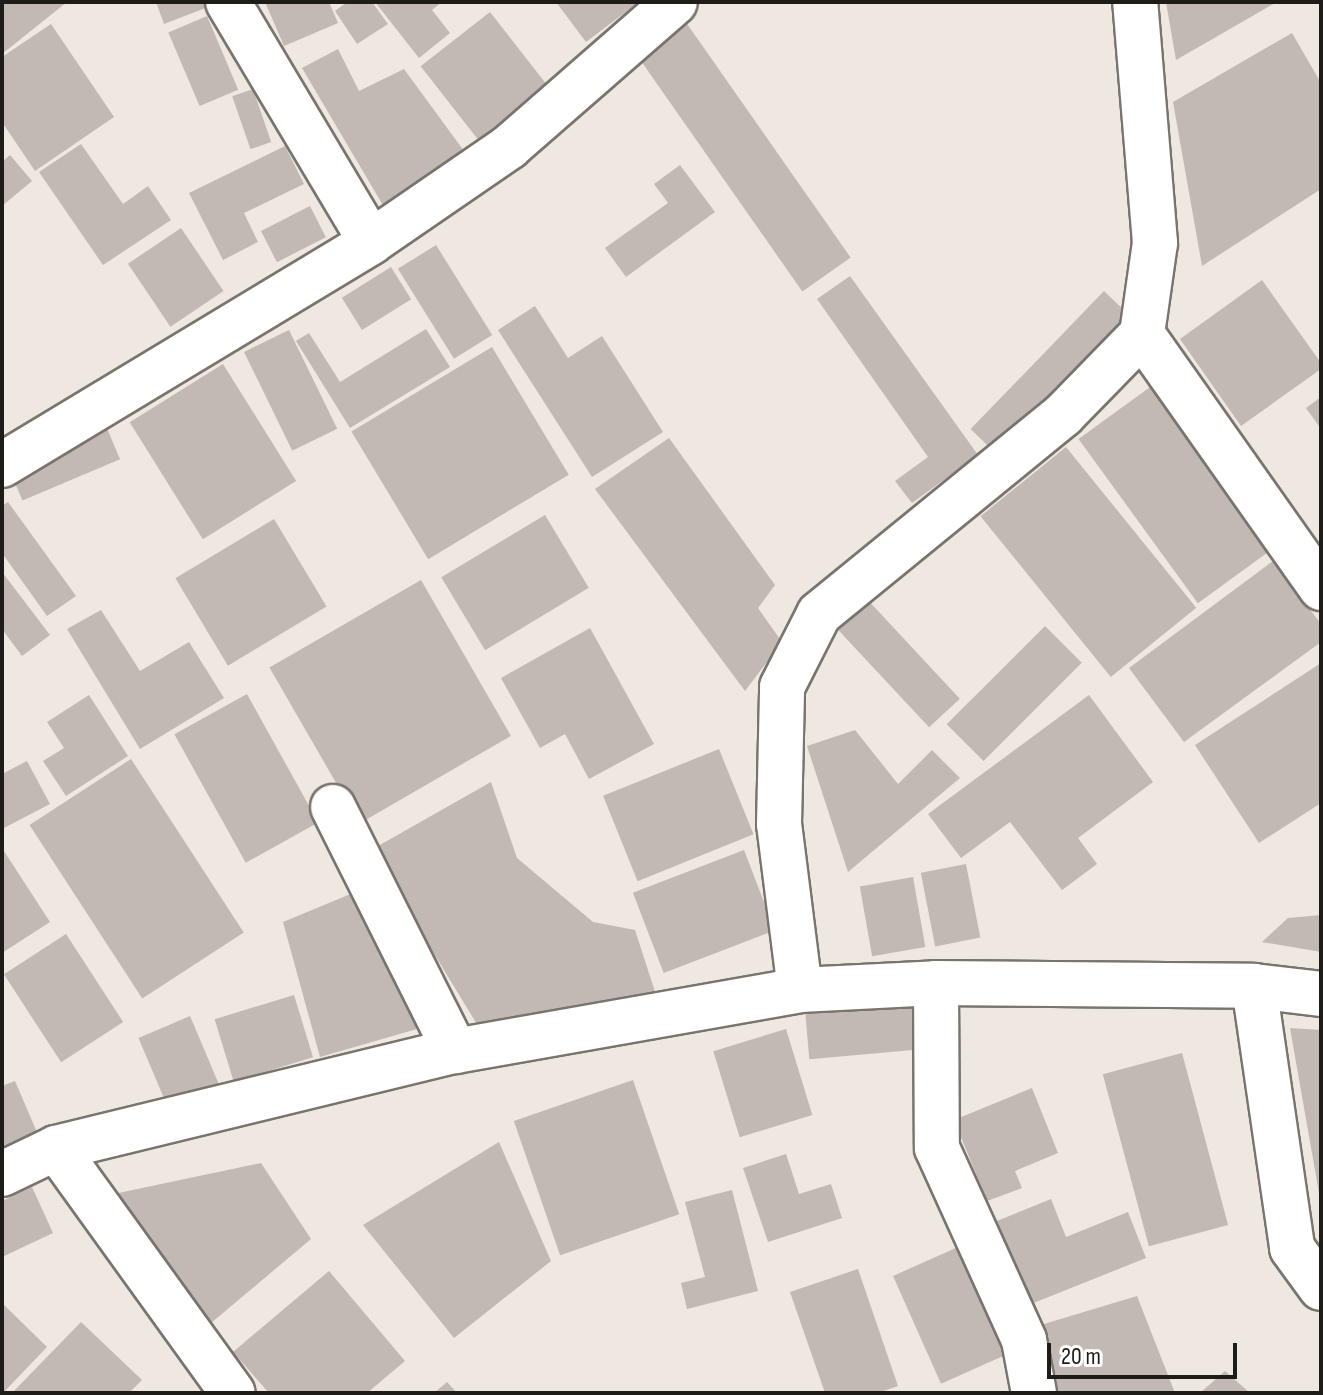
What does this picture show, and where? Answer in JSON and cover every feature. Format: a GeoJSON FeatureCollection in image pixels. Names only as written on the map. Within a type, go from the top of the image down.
{"type":"FeatureCollection","features":[{"type":"Feature","properties":{"kind":"street"},"geometry":{"type":"LineString","coordinates":[[228,2],[371,242]]}},
{"type":"Feature","properties":{"kind":"street"},"geometry":{"type":"LineString","coordinates":[[2,465],[371,242],[509,147],[675,2]]}},
{"type":"Feature","properties":{"kind":"street"},"geometry":{"type":"LineString","coordinates":[[800,990],[779,824],[782,687],[819,614],[1063,415],[1142,334],[1155,243],[1135,2]]}},
{"type":"Feature","properties":{"kind":"street"},"geometry":{"type":"LineString","coordinates":[[1142,334],[1321,588]]}},
{"type":"Feature","properties":{"kind":"street"},"geometry":{"type":"LineString","coordinates":[[333,807],[455,1051]]}},
{"type":"Feature","properties":{"kind":"street"},"geometry":{"type":"LineString","coordinates":[[936,983],[937,1148],[1024,1340],[1034,1393]]}},
{"type":"Feature","properties":{"kind":"street"},"geometry":{"type":"LineString","coordinates":[[2,1174],[56,1148],[455,1051],[800,990],[936,983],[1254,986],[1321,994]]}},
{"type":"Feature","properties":{"kind":"street"},"geometry":{"type":"LineString","coordinates":[[1254,986],[1292,1248],[1321,1288]]}},
{"type":"Feature","properties":{"kind":"street"},"geometry":{"type":"LineString","coordinates":[[56,1148],[233,1393]]}},
{"type":"Feature","properties":{"kind":"building"},"geometry":{"type":"Polygon","coordinates":[[[2,2],[67,2],[2,54],[2,2]]]}},
{"type":"Feature","properties":{"kind":"building"},"geometry":{"type":"Polygon","coordinates":[[[156,2],[207,2],[208,7],[164,24],[156,2]]]}},
{"type":"Feature","properties":{"kind":"building"},"geometry":{"type":"Polygon","coordinates":[[[265,2],[329,2],[338,23],[284,46],[265,2]]]}},
{"type":"Feature","properties":{"kind":"building"},"geometry":{"type":"Polygon","coordinates":[[[347,2],[372,2],[388,24],[357,44],[335,11],[347,2]]]}},
{"type":"Feature","properties":{"kind":"building"},"geometry":{"type":"Polygon","coordinates":[[[375,2],[442,2],[432,10],[450,33],[419,58],[375,2]]]}},
{"type":"Feature","properties":{"kind":"building"},"geometry":{"type":"Polygon","coordinates":[[[556,2],[639,2],[586,42],[556,2]]]}},
{"type":"Feature","properties":{"kind":"building"},"geometry":{"type":"Polygon","coordinates":[[[1166,2],[1277,2],[1176,60],[1166,2]]]}},
{"type":"Feature","properties":{"kind":"building"},"geometry":{"type":"Polygon","coordinates":[[[678,11],[851,258],[802,291],[630,45],[678,11]]]}},
{"type":"Feature","properties":{"kind":"building"},"geometry":{"type":"Polygon","coordinates":[[[490,12],[557,98],[488,152],[421,66],[490,12]]]}},
{"type":"Feature","properties":{"kind":"building"},"geometry":{"type":"Polygon","coordinates":[[[207,16],[238,90],[200,106],[168,32],[207,16]]]}},
{"type":"Feature","properties":{"kind":"building"},"geometry":{"type":"Polygon","coordinates":[[[51,24],[114,117],[35,171],[2,122],[2,57],[51,24]]]}},
{"type":"Feature","properties":{"kind":"building"},"geometry":{"type":"Polygon","coordinates":[[[1292,33],[1321,83],[1321,189],[1202,266],[1173,102],[1292,33]]]}},
{"type":"Feature","properties":{"kind":"building"},"geometry":{"type":"Polygon","coordinates":[[[338,49],[359,91],[404,69],[464,151],[384,207],[302,68],[338,49]]]}},
{"type":"Feature","properties":{"kind":"building"},"geometry":{"type":"Polygon","coordinates":[[[253,89],[271,142],[250,149],[232,96],[253,89]]]}},
{"type":"Feature","properties":{"kind":"building"},"geometry":{"type":"Polygon","coordinates":[[[81,144],[123,204],[148,186],[171,220],[103,265],[39,172],[81,144]]]}},
{"type":"Feature","properties":{"kind":"building"},"geometry":{"type":"Polygon","coordinates":[[[285,146],[304,184],[244,213],[258,242],[223,260],[189,193],[285,146]]]}},
{"type":"Feature","properties":{"kind":"building"},"geometry":{"type":"Polygon","coordinates":[[[10,155],[32,181],[2,206],[2,162],[10,155]]]}},
{"type":"Feature","properties":{"kind":"building"},"geometry":{"type":"Polygon","coordinates":[[[680,165],[715,212],[626,277],[605,248],[668,203],[654,184],[680,165]]]}},
{"type":"Feature","properties":{"kind":"building"},"geometry":{"type":"Polygon","coordinates":[[[310,206],[326,237],[277,262],[261,231],[310,206]]]}},
{"type":"Feature","properties":{"kind":"building"},"geometry":{"type":"Polygon","coordinates":[[[181,228],[223,291],[170,327],[128,264],[181,228]]]}},
{"type":"Feature","properties":{"kind":"building"},"geometry":{"type":"Polygon","coordinates":[[[436,245],[492,335],[454,359],[398,269],[436,245]]]}},
{"type":"Feature","properties":{"kind":"building"},"geometry":{"type":"Polygon","coordinates":[[[391,267],[411,299],[362,330],[342,298],[391,267]]]}},
{"type":"Feature","properties":{"kind":"building"},"geometry":{"type":"Polygon","coordinates":[[[850,276],[978,455],[912,503],[895,481],[928,457],[817,299],[850,276]]]}},
{"type":"Feature","properties":{"kind":"building"},"geometry":{"type":"Polygon","coordinates":[[[1262,280],[1321,363],[1321,369],[1241,426],[1180,339],[1262,280]]]}},
{"type":"Feature","properties":{"kind":"building"},"geometry":{"type":"Polygon","coordinates":[[[1104,291],[1135,321],[1002,459],[971,429],[1104,291]]]}},
{"type":"Feature","properties":{"kind":"building"},"geometry":{"type":"Polygon","coordinates":[[[535,306],[568,358],[602,336],[663,432],[592,477],[498,330],[535,306]]]}},
{"type":"Feature","properties":{"kind":"building"},"geometry":{"type":"Polygon","coordinates":[[[426,329],[450,367],[350,428],[296,341],[309,333],[340,382],[426,329]]]}},
{"type":"Feature","properties":{"kind":"building"},"geometry":{"type":"Polygon","coordinates":[[[289,330],[337,429],[292,451],[244,352],[289,330]]]}},
{"type":"Feature","properties":{"kind":"building"},"geometry":{"type":"Polygon","coordinates":[[[492,347],[569,475],[428,559],[351,431],[492,347]]]}},
{"type":"Feature","properties":{"kind":"building"},"geometry":{"type":"Polygon","coordinates":[[[223,364],[296,481],[203,539],[130,422],[223,364]]]}},
{"type":"Feature","properties":{"kind":"building"},"geometry":{"type":"Polygon","coordinates":[[[1157,382],[1276,546],[1198,603],[1079,439],[1157,382]]]}},
{"type":"Feature","properties":{"kind":"building"},"geometry":{"type":"Polygon","coordinates":[[[1321,397],[1321,429],[1306,408],[1321,397]]]}},
{"type":"Feature","properties":{"kind":"building"},"geometry":{"type":"Polygon","coordinates":[[[106,426],[120,459],[22,501],[8,467],[106,426]]]}},
{"type":"Feature","properties":{"kind":"building"},"geometry":{"type":"Polygon","coordinates":[[[669,438],[775,585],[758,608],[782,642],[745,691],[595,489],[669,438]]]}},
{"type":"Feature","properties":{"kind":"building"},"geometry":{"type":"Polygon","coordinates":[[[1066,447],[1196,608],[1111,677],[981,516],[1066,447]]]}},
{"type":"Feature","properties":{"kind":"building"},"geometry":{"type":"Polygon","coordinates":[[[8,502],[76,596],[47,616],[2,553],[2,506],[8,502]]]}},
{"type":"Feature","properties":{"kind":"building"},"geometry":{"type":"Polygon","coordinates":[[[545,515],[589,588],[485,650],[441,577],[545,515]]]}},
{"type":"Feature","properties":{"kind":"building"},"geometry":{"type":"Polygon","coordinates":[[[274,519],[327,606],[228,666],[175,578],[274,519]]]}},
{"type":"Feature","properties":{"kind":"building"},"geometry":{"type":"Polygon","coordinates":[[[1273,561],[1321,624],[1321,642],[1184,742],[1129,668],[1273,561]]]}},
{"type":"Feature","properties":{"kind":"building"},"geometry":{"type":"Polygon","coordinates":[[[2,572],[50,635],[22,656],[2,629],[2,572]]]}},
{"type":"Feature","properties":{"kind":"building"},"geometry":{"type":"Polygon","coordinates":[[[421,580],[511,736],[359,823],[269,668],[421,580]]]}},
{"type":"Feature","properties":{"kind":"building"},"geometry":{"type":"Polygon","coordinates":[[[865,597],[960,699],[929,727],[834,626],[865,597]]]}},
{"type":"Feature","properties":{"kind":"building"},"geometry":{"type":"Polygon","coordinates":[[[101,610],[140,671],[189,642],[224,698],[140,749],[67,629],[101,610]]]}},
{"type":"Feature","properties":{"kind":"building"},"geometry":{"type":"Polygon","coordinates":[[[1045,626],[1082,663],[983,761],[947,724],[1045,626]]]}},
{"type":"Feature","properties":{"kind":"building"},"geometry":{"type":"Polygon","coordinates":[[[590,628],[654,744],[589,779],[565,734],[540,748],[501,678],[590,628]]]}},
{"type":"Feature","properties":{"kind":"building"},"geometry":{"type":"Polygon","coordinates":[[[1321,663],[1321,803],[1259,843],[1195,745],[1321,663]]]}},
{"type":"Feature","properties":{"kind":"building"},"geometry":{"type":"Polygon","coordinates":[[[247,694],[318,823],[246,863],[174,734],[247,694]]]}},
{"type":"Feature","properties":{"kind":"building"},"geometry":{"type":"Polygon","coordinates":[[[89,695],[128,756],[66,796],[43,761],[64,748],[47,722],[89,695]]]}},
{"type":"Feature","properties":{"kind":"building"},"geometry":{"type":"Polygon","coordinates":[[[1089,695],[1153,782],[1078,838],[1097,864],[1062,890],[1010,822],[961,858],[928,814],[1089,695]]]}},
{"type":"Feature","properties":{"kind":"building"},"geometry":{"type":"Polygon","coordinates":[[[855,730],[898,784],[932,750],[960,778],[848,872],[807,746],[855,730]]]}},
{"type":"Feature","properties":{"kind":"building"},"geometry":{"type":"Polygon","coordinates":[[[719,749],[753,834],[638,881],[603,796],[719,749]]]}},
{"type":"Feature","properties":{"kind":"building"},"geometry":{"type":"Polygon","coordinates":[[[131,759],[244,933],[142,999],[30,825],[131,759]]]}},
{"type":"Feature","properties":{"kind":"building"},"geometry":{"type":"Polygon","coordinates":[[[27,761],[50,804],[2,829],[2,774],[27,761]]]}},
{"type":"Feature","properties":{"kind":"building"},"geometry":{"type":"Polygon","coordinates":[[[491,782],[517,858],[593,922],[635,930],[660,1007],[478,1026],[371,850],[491,782]]]}},
{"type":"Feature","properties":{"kind":"building"},"geometry":{"type":"Polygon","coordinates":[[[2,848],[50,922],[2,953],[2,848]]]}},
{"type":"Feature","properties":{"kind":"building"},"geometry":{"type":"Polygon","coordinates":[[[744,850],[775,930],[664,973],[633,893],[744,850]]]}},
{"type":"Feature","properties":{"kind":"building"},"geometry":{"type":"Polygon","coordinates":[[[966,864],[980,938],[935,946],[921,873],[966,864]]]}},
{"type":"Feature","properties":{"kind":"building"},"geometry":{"type":"Polygon","coordinates":[[[913,877],[925,947],[872,956],[860,886],[913,877]]]}},
{"type":"Feature","properties":{"kind":"building"},"geometry":{"type":"Polygon","coordinates":[[[353,893],[417,1029],[320,1057],[283,922],[353,893]]]}},
{"type":"Feature","properties":{"kind":"building"},"geometry":{"type":"Polygon","coordinates":[[[1321,915],[1321,952],[1262,942],[1288,918],[1321,915]]]}},
{"type":"Feature","properties":{"kind":"building"},"geometry":{"type":"Polygon","coordinates":[[[66,934],[123,1022],[61,1062],[4,974],[66,934]]]}},
{"type":"Feature","properties":{"kind":"building"},"geometry":{"type":"Polygon","coordinates":[[[294,995],[313,1057],[234,1081],[215,1019],[294,995]]]}},
{"type":"Feature","properties":{"kind":"building"},"geometry":{"type":"Polygon","coordinates":[[[912,1005],[916,1050],[809,1059],[805,1014],[912,1005]]]}},
{"type":"Feature","properties":{"kind":"building"},"geometry":{"type":"Polygon","coordinates":[[[190,1016],[220,1087],[169,1109],[138,1038],[190,1016]]]}},
{"type":"Feature","properties":{"kind":"building"},"geometry":{"type":"Polygon","coordinates":[[[1290,1028],[1321,1030],[1321,1193],[1319,1193],[1290,1028]]]}},
{"type":"Feature","properties":{"kind":"building"},"geometry":{"type":"Polygon","coordinates":[[[786,1029],[812,1115],[740,1137],[713,1051],[786,1029]]]}},
{"type":"Feature","properties":{"kind":"building"},"geometry":{"type":"Polygon","coordinates":[[[1182,1053],[1228,1225],[1149,1246],[1103,1074],[1182,1053]]]}},
{"type":"Feature","properties":{"kind":"building"},"geometry":{"type":"Polygon","coordinates":[[[633,1080],[679,1214],[560,1255],[514,1121],[633,1080]]]}},
{"type":"Feature","properties":{"kind":"building"},"geometry":{"type":"Polygon","coordinates":[[[15,1081],[42,1144],[2,1161],[2,1086],[15,1081]]]}},
{"type":"Feature","properties":{"kind":"building"},"geometry":{"type":"Polygon","coordinates":[[[1032,1088],[1058,1153],[1015,1171],[1022,1188],[987,1201],[954,1120],[1032,1088]]]}},
{"type":"Feature","properties":{"kind":"building"},"geometry":{"type":"Polygon","coordinates":[[[499,1142],[551,1261],[454,1338],[363,1225],[499,1142]]]}},
{"type":"Feature","properties":{"kind":"building"},"geometry":{"type":"Polygon","coordinates":[[[786,1154],[799,1194],[831,1184],[842,1218],[768,1242],[743,1168],[786,1154]]]}},
{"type":"Feature","properties":{"kind":"building"},"geometry":{"type":"Polygon","coordinates":[[[261,1163],[311,1239],[211,1323],[109,1195],[261,1163]]]}},
{"type":"Feature","properties":{"kind":"building"},"geometry":{"type":"Polygon","coordinates":[[[32,1187],[53,1233],[2,1257],[2,1201],[32,1187]]]}},
{"type":"Feature","properties":{"kind":"building"},"geometry":{"type":"Polygon","coordinates":[[[732,1190],[758,1291],[687,1309],[681,1283],[705,1277],[685,1202],[732,1190]]]}},
{"type":"Feature","properties":{"kind":"building"},"geometry":{"type":"Polygon","coordinates":[[[1051,1199],[1066,1237],[1128,1212],[1146,1258],[1026,1306],[992,1223],[1051,1199]]]}},
{"type":"Feature","properties":{"kind":"building"},"geometry":{"type":"Polygon","coordinates":[[[967,1243],[1015,1351],[941,1384],[893,1276],[967,1243]]]}},
{"type":"Feature","properties":{"kind":"building"},"geometry":{"type":"Polygon","coordinates":[[[858,1269],[898,1386],[878,1393],[825,1393],[790,1292],[858,1269]]]}},
{"type":"Feature","properties":{"kind":"building"},"geometry":{"type":"Polygon","coordinates":[[[329,1271],[405,1361],[367,1393],[269,1393],[233,1352],[329,1271]]]}},
{"type":"Feature","properties":{"kind":"building"},"geometry":{"type":"Polygon","coordinates":[[[1137,1296],[1175,1393],[1056,1393],[1034,1327],[1137,1296]]]}},
{"type":"Feature","properties":{"kind":"building"},"geometry":{"type":"Polygon","coordinates":[[[2,1303],[47,1347],[3,1393],[2,1393],[2,1303]]]}},
{"type":"Feature","properties":{"kind":"building"},"geometry":{"type":"Polygon","coordinates":[[[81,1322],[142,1380],[129,1393],[12,1393],[81,1322]]]}},
{"type":"Feature","properties":{"kind":"building"},"geometry":{"type":"Polygon","coordinates":[[[1225,1371],[1250,1393],[1200,1393],[1225,1371]]]}},
{"type":"Feature","properties":{"kind":"building"},"geometry":{"type":"Polygon","coordinates":[[[447,1382],[457,1393],[434,1393],[447,1382]]]}}]}
